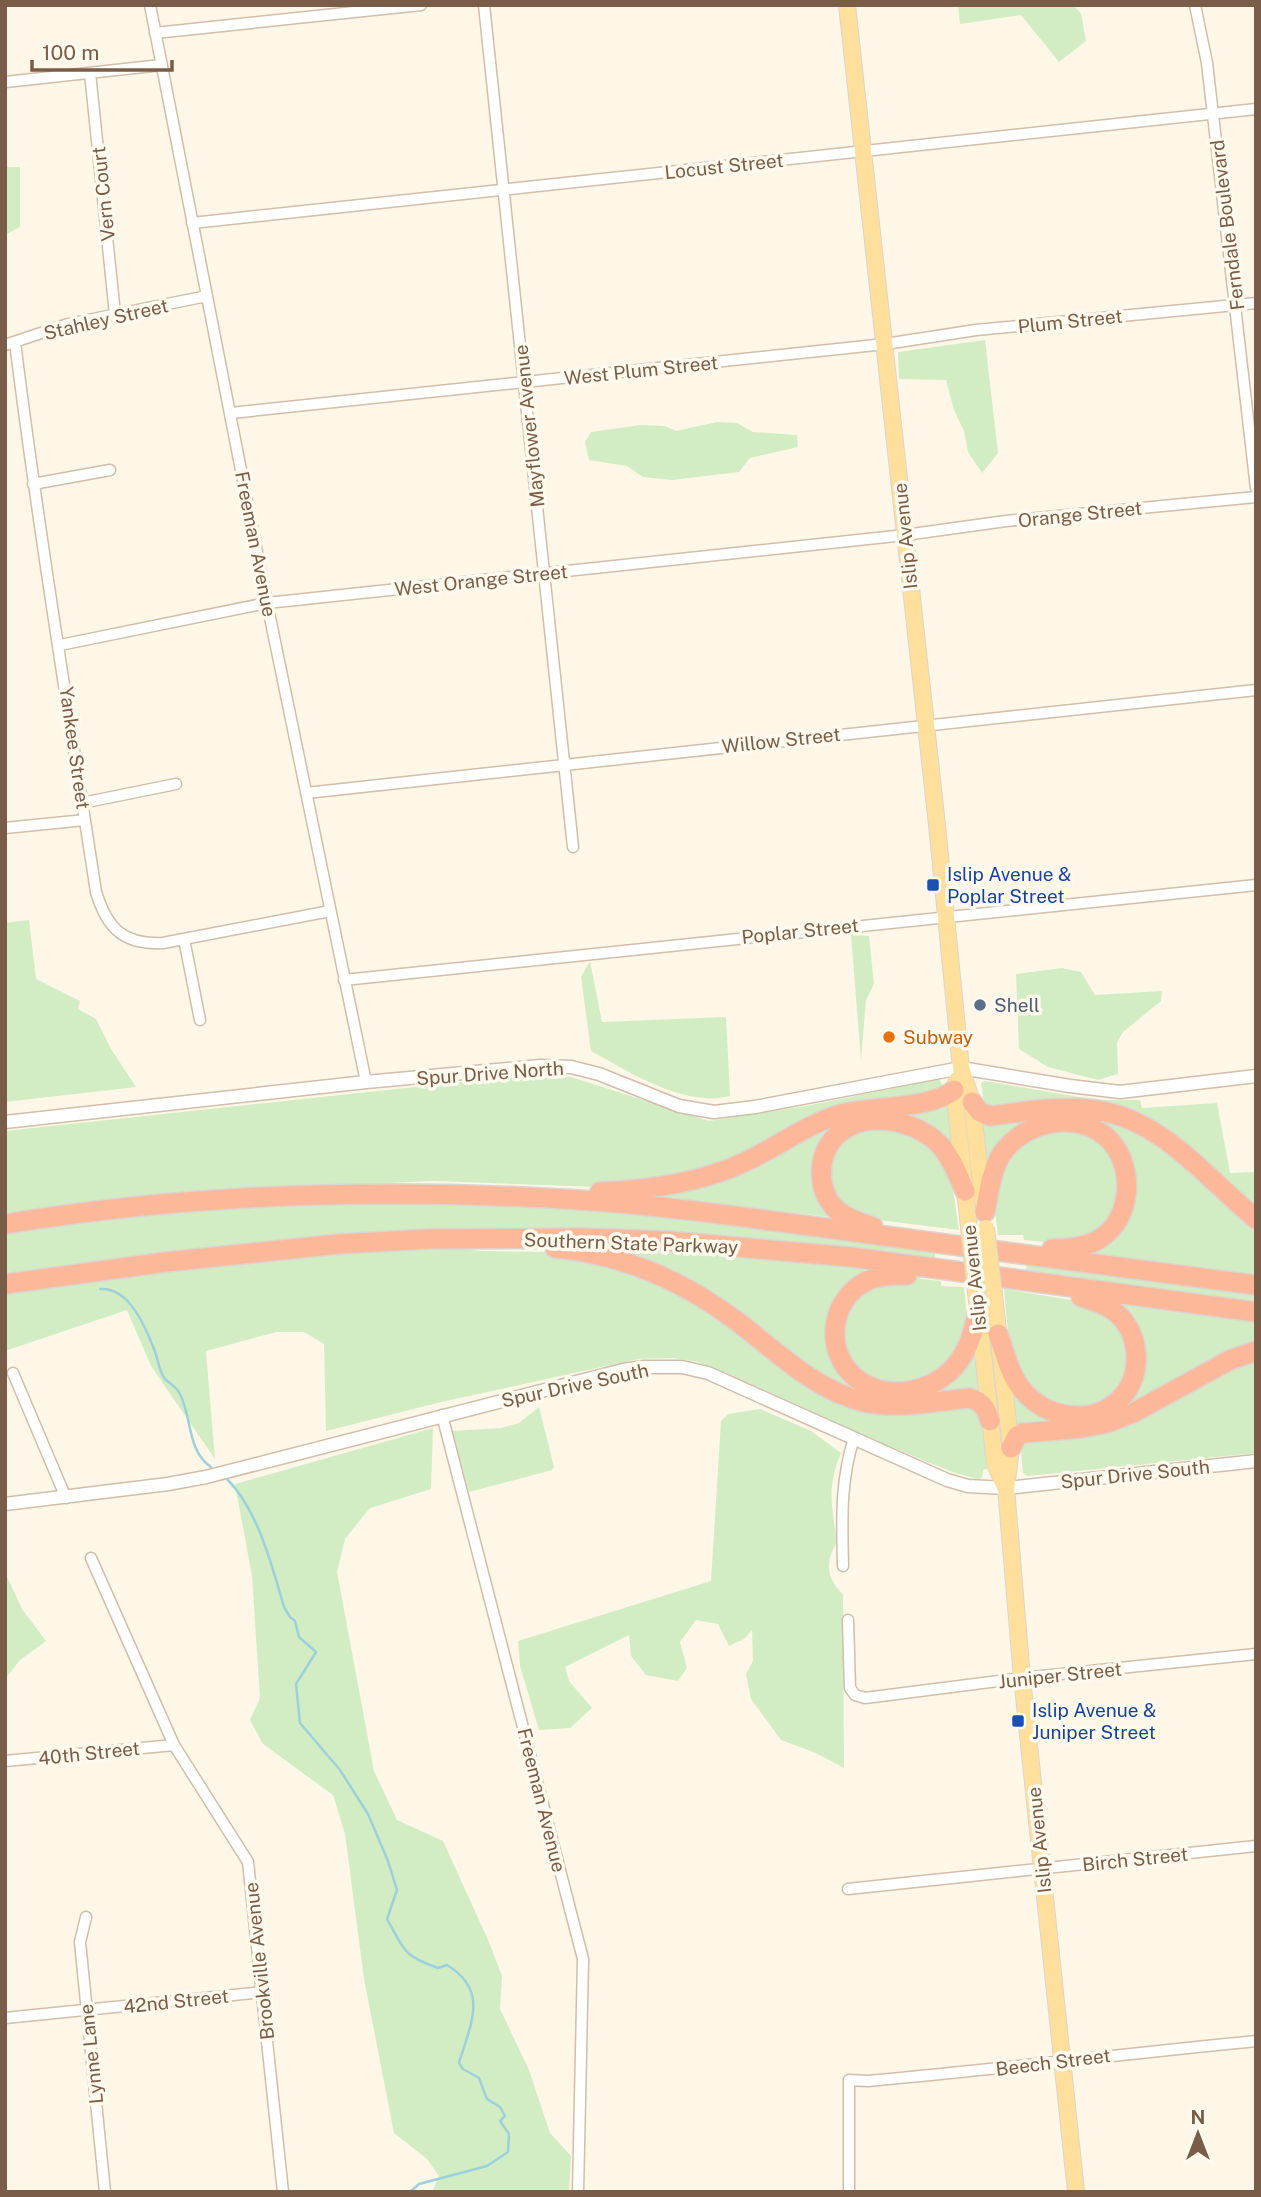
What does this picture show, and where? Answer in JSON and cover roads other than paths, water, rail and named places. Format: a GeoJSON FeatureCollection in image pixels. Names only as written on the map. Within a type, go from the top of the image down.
{"type":"FeatureCollection","features":[{"type":"Feature","properties":{"kind":"highway"},"geometry":{"type":"LineString","coordinates":[[500,1196],[620,1191],[666,1186],[705,1177],[744,1163],[838,1115],[871,1108],[935,1101],[954,1090]]}},
{"type":"Feature","properties":{"kind":"highway"},"geometry":{"type":"LineString","coordinates":[[972,1102],[980,1112],[990,1116],[1057,1108],[1090,1109],[1118,1115],[1147,1128],[1174,1145],[1256,1219]]}},
{"type":"Feature","properties":{"kind":"highway"},"geometry":{"type":"LineString","coordinates":[[910,1239],[853,1220],[838,1211],[828,1199],[822,1185],[822,1168],[826,1151],[835,1137],[849,1127],[868,1122],[887,1120],[908,1124],[941,1145],[965,1191]]}},
{"type":"Feature","properties":{"kind":"highway"},"geometry":{"type":"LineString","coordinates":[[980,1219],[993,1171],[1014,1140],[1046,1123],[1065,1121],[1086,1125],[1103,1134],[1115,1147],[1123,1163],[1127,1181],[1121,1215],[1111,1229],[1096,1241],[1076,1248],[999,1251]]}},
{"type":"Feature","properties":{"kind":"highway","name":"Southern State Parkway"},"geometry":{"type":"LineString","coordinates":[[5,1224],[234,1200],[317,1196],[500,1196],[649,1206],[1256,1285]]}},
{"type":"Feature","properties":{"kind":"highway","name":"Southern State Parkway"},"geometry":{"type":"LineString","coordinates":[[5,1284],[257,1251],[429,1239],[585,1238],[669,1241],[839,1256],[1256,1312]]}},
{"type":"Feature","properties":{"kind":"highway"},"geometry":{"type":"LineString","coordinates":[[429,1239],[559,1248],[596,1254],[634,1265],[701,1297],[732,1317],[811,1378],[843,1396],[868,1403],[896,1405],[970,1398],[985,1407],[990,1421]]}},
{"type":"Feature","properties":{"kind":"highway"},"geometry":{"type":"LineString","coordinates":[[957,1273],[884,1276],[867,1281],[842,1303],[834,1336],[837,1353],[847,1370],[860,1382],[879,1390],[914,1391],[932,1384],[958,1363],[967,1348],[978,1311]]}},
{"type":"Feature","properties":{"kind":"highway"},"geometry":{"type":"LineString","coordinates":[[998,1334],[1013,1377],[1037,1404],[1052,1412],[1070,1416],[1088,1415],[1106,1409],[1121,1398],[1136,1367],[1136,1349],[1122,1318],[1110,1308],[1092,1300],[1040,1284]]}},
{"type":"Feature","properties":{"kind":"highway"},"geometry":{"type":"LineString","coordinates":[[1011,1448],[1017,1436],[1023,1433],[1082,1428],[1107,1423],[1133,1413],[1197,1377],[1256,1351]]}},
{"type":"Feature","properties":{"kind":"main road","name":"Islip Avenue"},"geometry":{"type":"LineString","coordinates":[[847,5],[947,916],[961,1068],[972,1102],[980,1219],[978,1311],[995,1464],[1006,1488]]}},
{"type":"Feature","properties":{"kind":"main road","name":"Islip Avenue"},"geometry":{"type":"LineString","coordinates":[[961,1068],[954,1090],[965,1191],[980,1219],[994,1294],[1011,1448],[1006,1488],[1022,1678],[1076,2192]]}},
{"type":"Feature","properties":{"kind":"street","name":"Freeman Avenue"},"geometry":{"type":"LineString","coordinates":[[150,5],[267,603],[366,1082]]}},
{"type":"Feature","properties":{"kind":"street"},"geometry":{"type":"LineString","coordinates":[[155,33],[421,5]]}},
{"type":"Feature","properties":{"kind":"street","name":"Mayflower Avenue"},"geometry":{"type":"LineString","coordinates":[[484,5],[573,847]]}},
{"type":"Feature","properties":{"kind":"street","name":"Ferndale Boulevard"},"geometry":{"type":"LineString","coordinates":[[1195,5],[1207,63],[1256,488]]}},
{"type":"Feature","properties":{"kind":"street"},"geometry":{"type":"LineString","coordinates":[[5,82],[162,65]]}},
{"type":"Feature","properties":{"kind":"street","name":"Vern Court"},"geometry":{"type":"LineString","coordinates":[[90,74],[115,314]]}},
{"type":"Feature","properties":{"kind":"street","name":"Locust Street"},"geometry":{"type":"LineString","coordinates":[[192,223],[1256,109]]}},
{"type":"Feature","properties":{"kind":"street","name":"Stahley Street"},"geometry":{"type":"LineString","coordinates":[[10,343],[68,324],[207,296]]}},
{"type":"Feature","properties":{"kind":"street","name":"Plum Street"},"geometry":{"type":"LineString","coordinates":[[885,344],[976,330],[1256,303]]}},
{"type":"Feature","properties":{"kind":"street","name":"Yankee Street"},"geometry":{"type":"LineString","coordinates":[[10,343],[60,645],[96,892],[107,922],[130,939],[148,944],[330,911]]}},
{"type":"Feature","properties":{"kind":"street","name":"West Plum Street"},"geometry":{"type":"LineString","coordinates":[[230,413],[885,344]]}},
{"type":"Feature","properties":{"kind":"street"},"geometry":{"type":"LineString","coordinates":[[33,484],[110,470]]}},
{"type":"Feature","properties":{"kind":"street","name":"Orange Street"},"geometry":{"type":"LineString","coordinates":[[905,535],[1006,521],[1256,497]]}},
{"type":"Feature","properties":{"kind":"street","name":"West Orange Street"},"geometry":{"type":"LineString","coordinates":[[60,645],[267,603],[905,535]]}},
{"type":"Feature","properties":{"kind":"street","name":"Willow Street"},"geometry":{"type":"LineString","coordinates":[[306,793],[1256,690]]}},
{"type":"Feature","properties":{"kind":"street"},"geometry":{"type":"LineString","coordinates":[[82,803],[176,784]]}},
{"type":"Feature","properties":{"kind":"street"},"geometry":{"type":"LineString","coordinates":[[5,828],[85,820]]}},
{"type":"Feature","properties":{"kind":"street","name":"Poplar Street"},"geometry":{"type":"LineString","coordinates":[[344,980],[1256,885]]}},
{"type":"Feature","properties":{"kind":"street"},"geometry":{"type":"LineString","coordinates":[[184,939],[200,1020]]}},
{"type":"Feature","properties":{"kind":"street","name":"Spur Drive North"},"geometry":{"type":"LineString","coordinates":[[5,1122],[366,1082],[540,1066],[559,1066],[599,1074],[679,1106],[714,1112],[755,1107],[961,1068],[1120,1092],[1256,1076]]}},
{"type":"Feature","properties":{"kind":"street","name":"Spur Drive South"},"geometry":{"type":"LineString","coordinates":[[5,1504],[66,1498],[206,1477],[442,1415],[644,1367],[682,1367],[727,1380],[947,1480],[968,1486],[1006,1488],[1256,1461]]}},
{"type":"Feature","properties":{"kind":"street"},"geometry":{"type":"LineString","coordinates":[[13,1373],[66,1498]]}},
{"type":"Feature","properties":{"kind":"street","name":"Freeman Avenue"},"geometry":{"type":"LineString","coordinates":[[442,1415],[583,1959],[578,2192]]}},
{"type":"Feature","properties":{"kind":"street"},"geometry":{"type":"LineString","coordinates":[[843,1566],[842,1497],[854,1438]]}},
{"type":"Feature","properties":{"kind":"street","name":"Brookville Avenue"},"geometry":{"type":"LineString","coordinates":[[92,1558],[174,1745],[248,1862],[283,2192]]}},
{"type":"Feature","properties":{"kind":"street","name":"Juniper Street"},"geometry":{"type":"LineString","coordinates":[[848,1620],[850,1688],[855,1695],[865,1698],[1022,1678],[1256,1654]]}},
{"type":"Feature","properties":{"kind":"street","name":"40th Street"},"geometry":{"type":"LineString","coordinates":[[5,1761],[174,1745]]}},
{"type":"Feature","properties":{"kind":"street","name":"Birch Street"},"geometry":{"type":"LineString","coordinates":[[848,1889],[1256,1846]]}},
{"type":"Feature","properties":{"kind":"street","name":"Lynne Lane"},"geometry":{"type":"LineString","coordinates":[[86,1917],[80,1942],[105,2192]]}},
{"type":"Feature","properties":{"kind":"street","name":"42nd Street"},"geometry":{"type":"LineString","coordinates":[[5,2018],[263,1992]]}},
{"type":"Feature","properties":{"kind":"street","name":"Beech Street"},"geometry":{"type":"LineString","coordinates":[[849,2192],[849,2080],[869,2081],[1256,2041]]}},
{"type":"Feature","properties":{"kind":"waterway"},"geometry":{"type":"LineString","coordinates":[[100,1289],[119,1294],[141,1319],[163,1376],[177,1389],[184,1403],[198,1452],[211,1467]]}},
{"type":"Feature","properties":{"kind":"waterway"},"geometry":{"type":"LineString","coordinates":[[227,1479],[238,1492],[255,1522],[284,1607],[295,1621],[299,1637],[316,1652],[296,1684],[300,1723],[340,1770],[368,1814],[397,1890],[387,1919],[402,1945],[417,1959],[438,1968],[447,1965],[469,1986],[473,1997],[473,2010],[459,2063],[463,2069],[479,2078],[487,2099],[500,2107],[505,2116],[500,2121],[509,2134],[508,2152],[487,2166],[419,2184],[410,2192]]}},
{"type":"Feature","properties":{"kind":"place","name":"Islip Avenue & Poplar Street"},"geometry":{"type":"Point","coordinates":[933,885]}},
{"type":"Feature","properties":{"kind":"place","name":"Shell"},"geometry":{"type":"Point","coordinates":[980,1005]}},
{"type":"Feature","properties":{"kind":"place","name":"Subway"},"geometry":{"type":"Point","coordinates":[889,1037]}},
{"type":"Feature","properties":{"kind":"place","name":"Islip Avenue & Juniper Street"},"geometry":{"type":"Point","coordinates":[1018,1721]}}]}
